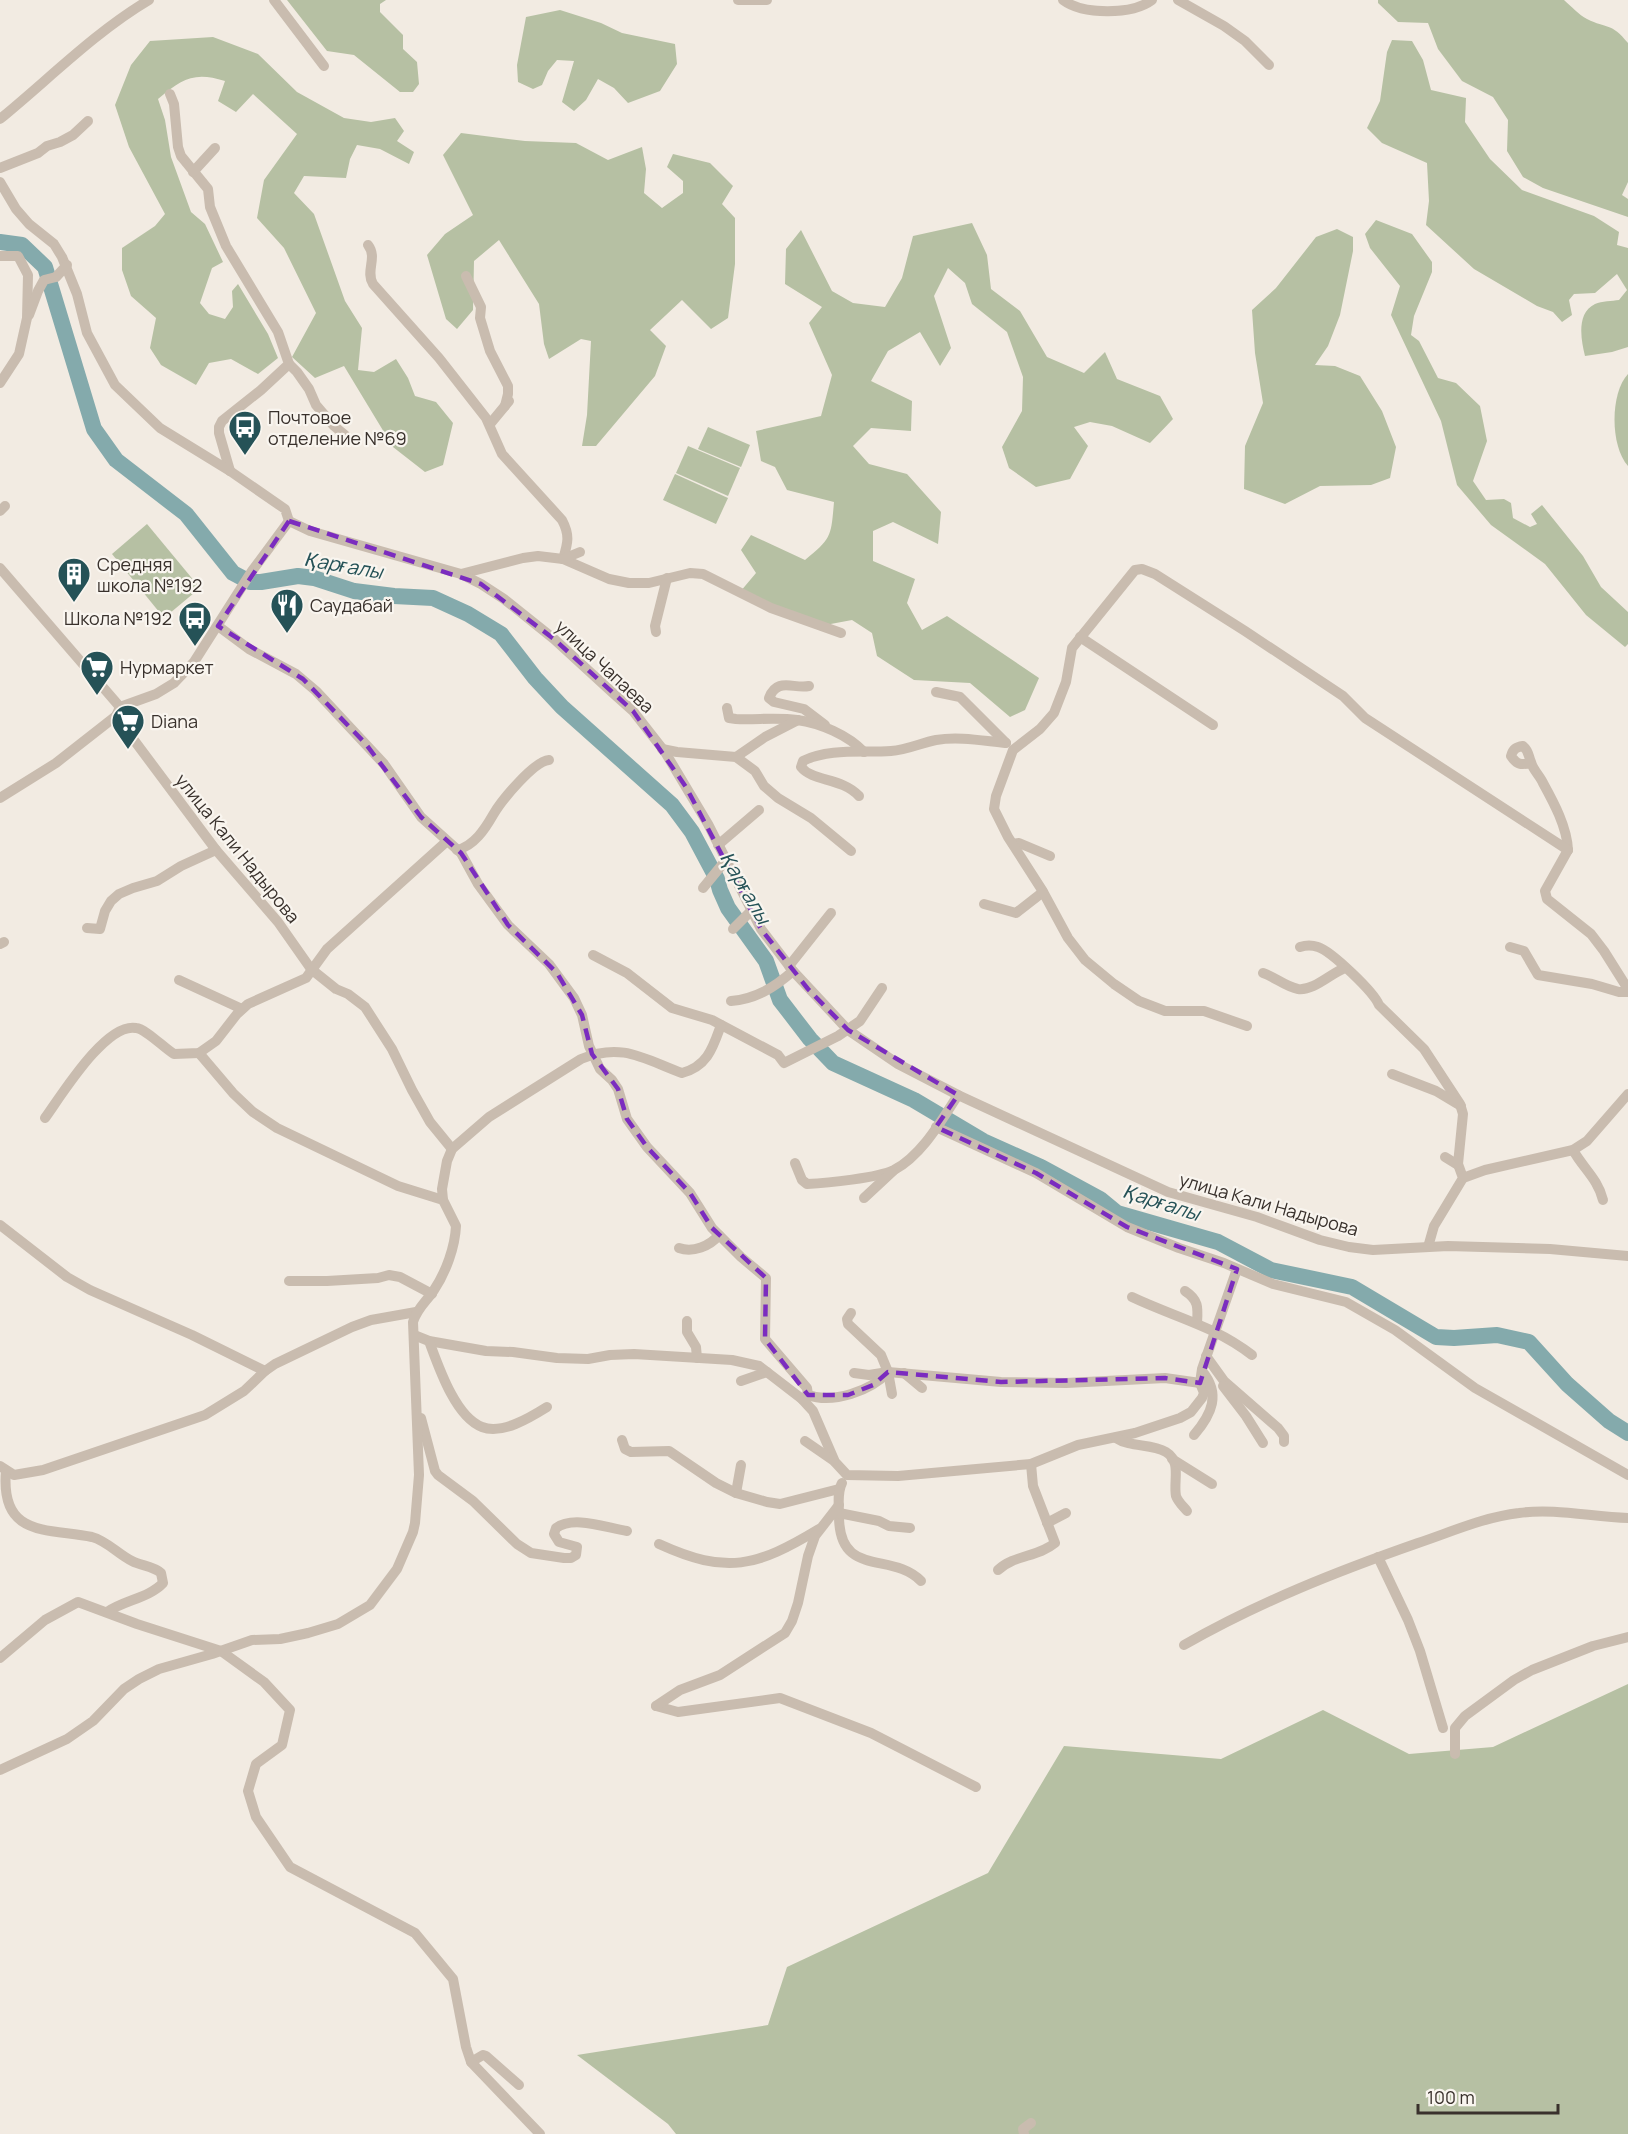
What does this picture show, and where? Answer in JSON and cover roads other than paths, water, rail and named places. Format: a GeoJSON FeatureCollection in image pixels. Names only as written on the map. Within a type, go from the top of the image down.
{"type":"FeatureCollection","features":[{"type":"Feature","properties":{"kind":"street"},"geometry":{"type":"LineString","coordinates":[[0,119],[70,59],[132,10],[149,0]]}},
{"type":"Feature","properties":{"kind":"street"},"geometry":{"type":"LineString","coordinates":[[274,0],[324,66]]}},
{"type":"Feature","properties":{"kind":"street"},"geometry":{"type":"LineString","coordinates":[[738,0],[767,0]]}},
{"type":"Feature","properties":{"kind":"street"},"geometry":{"type":"LineString","coordinates":[[1063,0],[1073,8],[1113,11],[1132,8],[1152,0]]}},
{"type":"Feature","properties":{"kind":"street"},"geometry":{"type":"LineString","coordinates":[[1178,0],[1224,26],[1245,41],[1269,65]]}},
{"type":"Feature","properties":{"kind":"street"},"geometry":{"type":"LineString","coordinates":[[170,94],[176,115],[178,147],[184,161],[208,189],[210,207],[226,246],[278,332],[288,364],[309,389],[316,405],[345,435]]}},
{"type":"Feature","properties":{"kind":"street"},"geometry":{"type":"LineString","coordinates":[[0,168],[60,142],[73,135],[88,121]]}},
{"type":"Feature","properties":{"kind":"street"},"geometry":{"type":"LineString","coordinates":[[193,172],[215,148]]}},
{"type":"Feature","properties":{"kind":"street"},"geometry":{"type":"LineString","coordinates":[[0,182],[16,208],[29,224],[54,244],[67,265],[87,333],[115,385],[160,428],[230,471],[285,509],[289,521],[252,572],[194,662],[174,682],[156,694],[118,712],[56,763],[0,798]]}},
{"type":"Feature","properties":{"kind":"street"},"geometry":{"type":"LineString","coordinates":[[368,245],[373,255],[369,276],[373,284],[439,358],[490,424],[502,454],[562,519],[568,530],[569,540],[563,559]]}},
{"type":"Feature","properties":{"kind":"street"},"geometry":{"type":"LineString","coordinates":[[0,256],[18,256],[28,275],[27,318],[19,354],[4,370],[0,383]]}},
{"type":"Feature","properties":{"kind":"street"},"geometry":{"type":"LineString","coordinates":[[27,318],[44,280],[56,277],[67,265]]}},
{"type":"Feature","properties":{"kind":"street"},"geometry":{"type":"LineString","coordinates":[[466,276],[481,307],[480,318],[490,351],[507,386],[505,406]]}},
{"type":"Feature","properties":{"kind":"street"},"geometry":{"type":"LineString","coordinates":[[230,471],[219,433],[222,421],[261,390],[288,364]]}},
{"type":"Feature","properties":{"kind":"street"},"geometry":{"type":"LineString","coordinates":[[490,424],[514,396]]}},
{"type":"Feature","properties":{"kind":"street","name":"улица Чапаева"},"geometry":{"type":"LineString","coordinates":[[289,521],[300,528],[461,574],[504,598],[554,639],[633,711],[662,749],[718,846],[723,865],[752,910],[761,929],[791,968],[848,1030],[898,1064],[958,1095]]}},
{"type":"Feature","properties":{"kind":"street"},"geometry":{"type":"LineString","coordinates":[[563,559],[580,552]]}},
{"type":"Feature","properties":{"kind":"street"},"geometry":{"type":"LineString","coordinates":[[461,574],[538,556],[563,559],[609,579],[629,583],[649,583],[690,573],[703,574],[771,608],[841,633]]}},
{"type":"Feature","properties":{"kind":"street","name":"улица Кали Надырова"},"geometry":{"type":"LineString","coordinates":[[0,568],[118,712],[216,850],[278,922],[311,969],[336,989],[348,994],[365,1007],[392,1049],[430,1122],[452,1149]]}},
{"type":"Feature","properties":{"kind":"street"},"geometry":{"type":"LineString","coordinates":[[859,796],[852,789],[833,780],[805,772],[801,767],[803,761],[810,757],[894,751],[946,740],[978,740],[1010,746],[1040,729],[1054,713],[1066,682],[1072,648],[1135,570],[1142,569],[1155,574],[1235,624],[1343,696],[1365,718],[1568,850]]}},
{"type":"Feature","properties":{"kind":"street"},"geometry":{"type":"LineString","coordinates":[[656,632],[655,626],[667,578]]}},
{"type":"Feature","properties":{"kind":"street"},"geometry":{"type":"LineString","coordinates":[[218,626],[249,648],[296,675],[316,691],[384,764],[421,818],[457,850],[508,925],[549,964],[574,999],[582,1015],[592,1054],[600,1069],[618,1089],[627,1119],[647,1147],[690,1192],[704,1218],[766,1278],[765,1339],[807,1388],[805,1397]]}},
{"type":"Feature","properties":{"kind":"street"},"geometry":{"type":"LineString","coordinates":[[1080,637],[1213,725]]}},
{"type":"Feature","properties":{"kind":"street"},"geometry":{"type":"LineString","coordinates":[[809,686],[785,684],[777,686],[769,698],[774,702],[804,709],[830,730]]}},
{"type":"Feature","properties":{"kind":"street"},"geometry":{"type":"LineString","coordinates":[[936,692],[960,697],[1010,746]]}},
{"type":"Feature","properties":{"kind":"street"},"geometry":{"type":"LineString","coordinates":[[727,708],[729,717],[736,719],[799,720],[830,730],[857,744],[864,752]]}},
{"type":"Feature","properties":{"kind":"street"},"geometry":{"type":"LineString","coordinates":[[736,757],[765,737],[799,720]]}},
{"type":"Feature","properties":{"kind":"street"},"geometry":{"type":"LineString","coordinates":[[1010,746],[994,809],[1012,844],[1043,892],[1068,938],[1085,960],[1139,1001],[1165,1011],[1204,1011],[1247,1026]]}},
{"type":"Feature","properties":{"kind":"street"},"geometry":{"type":"LineString","coordinates":[[662,749],[736,757],[755,771],[764,786],[778,798],[811,818],[851,851]]}},
{"type":"Feature","properties":{"kind":"street"},"geometry":{"type":"LineString","coordinates":[[457,850],[464,848],[486,828],[494,814],[530,771],[542,760],[549,760]]}},
{"type":"Feature","properties":{"kind":"street"},"geometry":{"type":"LineString","coordinates":[[1510,947],[1524,951],[1538,975],[1592,984],[1619,992],[1628,990],[1591,934],[1546,898],[1545,891],[1568,850],[1567,838],[1544,784],[1531,763]]}},
{"type":"Feature","properties":{"kind":"street"},"geometry":{"type":"LineString","coordinates":[[718,846],[759,810]]}},
{"type":"Feature","properties":{"kind":"street"},"geometry":{"type":"LineString","coordinates":[[45,1118],[86,1061],[109,1039],[126,1029],[133,1027],[141,1029],[174,1054],[199,1053],[216,1041],[248,1004],[306,978],[327,949],[446,842]]}},
{"type":"Feature","properties":{"kind":"street"},"geometry":{"type":"LineString","coordinates":[[1012,844],[1019,843],[1050,856]]}},
{"type":"Feature","properties":{"kind":"street"},"geometry":{"type":"LineString","coordinates":[[87,928],[100,929],[105,911],[118,894],[157,881],[181,866],[216,850]]}},
{"type":"Feature","properties":{"kind":"street"},"geometry":{"type":"LineString","coordinates":[[706,884],[723,865]]}},
{"type":"Feature","properties":{"kind":"street"},"geometry":{"type":"LineString","coordinates":[[984,904],[1016,913],[1043,892]]}},
{"type":"Feature","properties":{"kind":"street"},"geometry":{"type":"LineString","coordinates":[[733,929],[752,910]]}},
{"type":"Feature","properties":{"kind":"street"},"geometry":{"type":"LineString","coordinates":[[731,1001],[742,1000],[780,983],[831,913]]}},
{"type":"Feature","properties":{"kind":"street"},"geometry":{"type":"LineString","coordinates":[[1300,947],[1306,945],[1321,948],[1376,998],[1379,1005],[1424,1049],[1450,1086],[1461,1107],[1463,1114],[1458,1165],[1463,1178]]}},
{"type":"Feature","properties":{"kind":"street"},"geometry":{"type":"LineString","coordinates":[[593,955],[627,973],[672,1008],[699,1015],[722,1025],[778,1055],[784,1063],[848,1030],[860,1021],[882,988]]}},
{"type":"Feature","properties":{"kind":"street"},"geometry":{"type":"LineString","coordinates":[[1263,973],[1298,989],[1308,988],[1345,968]]}},
{"type":"Feature","properties":{"kind":"street"},"geometry":{"type":"LineString","coordinates":[[179,980],[242,1009]]}},
{"type":"Feature","properties":{"kind":"street"},"geometry":{"type":"LineString","coordinates":[[443,1200],[443,1176],[452,1149],[489,1118],[580,1059],[592,1054],[614,1051],[631,1053],[682,1073],[696,1067],[710,1054],[722,1025]]}},
{"type":"Feature","properties":{"kind":"street"},"geometry":{"type":"LineString","coordinates":[[0,1770],[67,1739],[83,1729],[124,1689],[139,1678],[159,1669],[252,1640],[290,1637],[338,1624],[370,1605],[384,1588],[397,1569],[413,1532],[419,1475],[413,1322],[416,1312],[432,1294],[447,1265],[456,1231],[448,1206],[443,1200],[398,1186],[277,1128],[233,1093],[199,1053]]}},
{"type":"Feature","properties":{"kind":"street"},"geometry":{"type":"LineString","coordinates":[[1392,1074],[1436,1091],[1461,1107]]}},
{"type":"Feature","properties":{"kind":"street"},"geometry":{"type":"LineString","coordinates":[[1428,1247],[1434,1226],[1463,1178],[1485,1170],[1573,1150],[1587,1141],[1628,1094]]}},
{"type":"Feature","properties":{"kind":"street"},"geometry":{"type":"LineString","coordinates":[[864,1198],[893,1170],[913,1156],[958,1095]]}},
{"type":"Feature","properties":{"kind":"street","name":"улица Кали Надырова"},"geometry":{"type":"LineString","coordinates":[[958,1095],[1168,1192],[1257,1217],[1320,1240],[1349,1247],[1373,1250],[1428,1247],[1550,1249],[1628,1256]]}},
{"type":"Feature","properties":{"kind":"street"},"geometry":{"type":"LineString","coordinates":[[937,1125],[1036,1173],[1126,1227],[1273,1284],[1346,1302],[1367,1312],[1475,1388],[1628,1476]]}},
{"type":"Feature","properties":{"kind":"street"},"geometry":{"type":"LineString","coordinates":[[1573,1150],[1593,1176],[1600,1188],[1603,1200]]}},
{"type":"Feature","properties":{"kind":"street"},"geometry":{"type":"LineString","coordinates":[[1445,1157],[1458,1165]]}},
{"type":"Feature","properties":{"kind":"street"},"geometry":{"type":"LineString","coordinates":[[795,1163],[802,1180],[807,1184],[879,1175],[893,1170]]}},
{"type":"Feature","properties":{"kind":"street"},"geometry":{"type":"LineString","coordinates":[[0,1225],[67,1277],[90,1290],[192,1335],[265,1371]]}},
{"type":"Feature","properties":{"kind":"street"},"geometry":{"type":"LineString","coordinates":[[679,1248],[685,1250],[710,1244],[719,1235]]}},
{"type":"Feature","properties":{"kind":"street"},"geometry":{"type":"LineString","coordinates":[[805,1441],[835,1462],[847,1475],[898,1476],[1031,1464],[1078,1445],[1116,1438],[1180,1418],[1191,1412],[1204,1393],[1200,1383],[1202,1371],[1237,1269]]}},
{"type":"Feature","properties":{"kind":"street"},"geometry":{"type":"LineString","coordinates":[[289,1281],[378,1278],[389,1275],[400,1277],[432,1294]]}},
{"type":"Feature","properties":{"kind":"street"},"geometry":{"type":"LineString","coordinates":[[1185,1291],[1198,1303],[1197,1323]]}},
{"type":"Feature","properties":{"kind":"street"},"geometry":{"type":"LineString","coordinates":[[1132,1297],[1215,1331],[1252,1355]]}},
{"type":"Feature","properties":{"kind":"street"},"geometry":{"type":"LineString","coordinates":[[3,1469],[14,1475],[43,1470],[204,1415],[244,1391],[265,1371],[352,1327],[371,1320],[416,1312]]}},
{"type":"Feature","properties":{"kind":"street"},"geometry":{"type":"LineString","coordinates":[[850,1313],[847,1319],[848,1324],[881,1355],[888,1372],[892,1394]]}},
{"type":"Feature","properties":{"kind":"street"},"geometry":{"type":"LineString","coordinates":[[687,1321],[687,1332],[696,1347],[697,1358]]}},
{"type":"Feature","properties":{"kind":"street"},"geometry":{"type":"LineString","coordinates":[[414,1335],[429,1341],[486,1351],[576,1359],[628,1354],[732,1360],[759,1366],[805,1397],[835,1462]]}},
{"type":"Feature","properties":{"kind":"street"},"geometry":{"type":"LineString","coordinates":[[429,1341],[450,1390],[464,1412],[482,1427],[512,1426],[547,1407]]}},
{"type":"Feature","properties":{"kind":"street"},"geometry":{"type":"LineString","coordinates":[[499,1352],[505,1348],[523,1345]]}},
{"type":"Feature","properties":{"kind":"street"},"geometry":{"type":"LineString","coordinates":[[1206,1356],[1222,1385],[1263,1443]]}},
{"type":"Feature","properties":{"kind":"street"},"geometry":{"type":"LineString","coordinates":[[1194,1435],[1204,1421],[1212,1397],[1213,1388],[1202,1371]]}},
{"type":"Feature","properties":{"kind":"street"},"geometry":{"type":"LineString","coordinates":[[741,1381],[767,1372]]}},
{"type":"Feature","properties":{"kind":"street"},"geometry":{"type":"LineString","coordinates":[[805,1397],[848,1395],[873,1385],[888,1372]]}},
{"type":"Feature","properties":{"kind":"street"},"geometry":{"type":"LineString","coordinates":[[854,1373],[869,1375],[888,1372],[1001,1382],[1066,1383],[1165,1377],[1200,1383]]}},
{"type":"Feature","properties":{"kind":"street"},"geometry":{"type":"LineString","coordinates":[[903,1373],[922,1388]]}},
{"type":"Feature","properties":{"kind":"street"},"geometry":{"type":"LineString","coordinates":[[1218,1375],[1278,1428],[1284,1436],[1284,1442]]}},
{"type":"Feature","properties":{"kind":"street"},"geometry":{"type":"LineString","coordinates":[[418,1412],[425,1427],[438,1476],[473,1501],[517,1544],[531,1552],[564,1558],[576,1555],[577,1547],[559,1542],[554,1534],[556,1528],[567,1522],[627,1531]]}},
{"type":"Feature","properties":{"kind":"street"},"geometry":{"type":"LineString","coordinates":[[1116,1438],[1131,1444],[1158,1448],[1212,1484]]}},
{"type":"Feature","properties":{"kind":"street"},"geometry":{"type":"LineString","coordinates":[[622,1440],[625,1449],[631,1452],[669,1451],[716,1483],[736,1493],[780,1504],[839,1489]]}},
{"type":"Feature","properties":{"kind":"street"},"geometry":{"type":"LineString","coordinates":[[1173,1459],[1177,1499],[1187,1511]]}},
{"type":"Feature","properties":{"kind":"street"},"geometry":{"type":"LineString","coordinates":[[998,1570],[1012,1560],[1050,1548],[1055,1544],[1033,1486],[1031,1464]]}},
{"type":"Feature","properties":{"kind":"street"},"geometry":{"type":"LineString","coordinates":[[736,1493],[741,1465]]}},
{"type":"Feature","properties":{"kind":"street"},"geometry":{"type":"LineString","coordinates":[[3,1469],[4,1486],[12,1515],[21,1522],[42,1531],[93,1538],[134,1562],[156,1569],[161,1573],[163,1583],[158,1588],[151,1593],[117,1605],[107,1612]]}},
{"type":"Feature","properties":{"kind":"street"},"geometry":{"type":"LineString","coordinates":[[847,1475],[839,1489],[840,1533],[846,1546],[868,1562],[904,1568],[921,1581]]}},
{"type":"Feature","properties":{"kind":"street"},"geometry":{"type":"LineString","coordinates":[[839,1509],[889,1526],[910,1528]]}},
{"type":"Feature","properties":{"kind":"street"},"geometry":{"type":"LineString","coordinates":[[658,1544],[687,1557],[712,1563],[734,1564],[773,1554],[819,1529],[839,1509]]}},
{"type":"Feature","properties":{"kind":"street"},"geometry":{"type":"LineString","coordinates":[[1184,1645],[1279,1596],[1462,1527],[1516,1513],[1550,1511],[1628,1518]]}},
{"type":"Feature","properties":{"kind":"street"},"geometry":{"type":"LineString","coordinates":[[1047,1523],[1066,1514]]}},
{"type":"Feature","properties":{"kind":"street"},"geometry":{"type":"LineString","coordinates":[[819,1529],[811,1545],[798,1604],[785,1632],[720,1675],[680,1690],[656,1706],[678,1713],[780,1698],[871,1733],[976,1787]]}},
{"type":"Feature","properties":{"kind":"street"},"geometry":{"type":"LineString","coordinates":[[1378,1557],[1420,1651],[1443,1728]]}},
{"type":"Feature","properties":{"kind":"street"},"geometry":{"type":"LineString","coordinates":[[0,1658],[45,1620],[78,1602],[222,1651],[264,1682],[290,1710],[282,1745],[256,1764],[248,1791],[256,1817],[290,1867],[415,1933],[453,1979],[471,2062],[540,2134]]}},
{"type":"Feature","properties":{"kind":"street"},"geometry":{"type":"LineString","coordinates":[[1455,1754],[1455,1728],[1465,1716],[1514,1680],[1532,1670],[1593,1646],[1628,1637]]}},
{"type":"Feature","properties":{"kind":"street"},"geometry":{"type":"LineString","coordinates":[[471,2062],[483,2055],[486,2056],[519,2085]]}},
{"type":"Feature","properties":{"kind":"street"},"geometry":{"type":"LineString","coordinates":[[1024,2134],[1023,2129],[1031,2123]]}},
{"type":"Feature","properties":{"kind":"waterway","name":"Қарғалы"},"geometry":{"type":"LineString","coordinates":[[0,242],[22,245],[45,267],[94,429],[116,460],[186,514],[233,573],[250,582],[298,576],[314,578],[354,591],[433,598],[468,614],[501,634],[535,678],[562,707],[672,805],[692,832],[717,879],[728,908],[766,961],[780,1000],[810,1039],[833,1063],[914,1100],[983,1141],[1041,1167],[1100,1199],[1117,1213],[1218,1242],[1271,1270],[1352,1287],[1436,1337],[1497,1335],[1529,1342],[1567,1384],[1609,1421],[1628,1433]]}},
{"type":"Feature","properties":{"kind":"place","name":"Почтовое отделение №69"},"geometry":{"type":"Point","coordinates":[245,456]}},
{"type":"Feature","properties":{"kind":"place","name":"Средняя школа №192"},"geometry":{"type":"Point","coordinates":[74,603]}},
{"type":"Feature","properties":{"kind":"place","name":"Саудабай"},"geometry":{"type":"Point","coordinates":[287,634]}},
{"type":"Feature","properties":{"kind":"place","name":"Школа №192"},"geometry":{"type":"Point","coordinates":[195,647]}},
{"type":"Feature","properties":{"kind":"place","name":"Нурмаркет"},"geometry":{"type":"Point","coordinates":[97,696]}},
{"type":"Feature","properties":{"kind":"place","name":"Diana"},"geometry":{"type":"Point","coordinates":[128,750]}}]}
